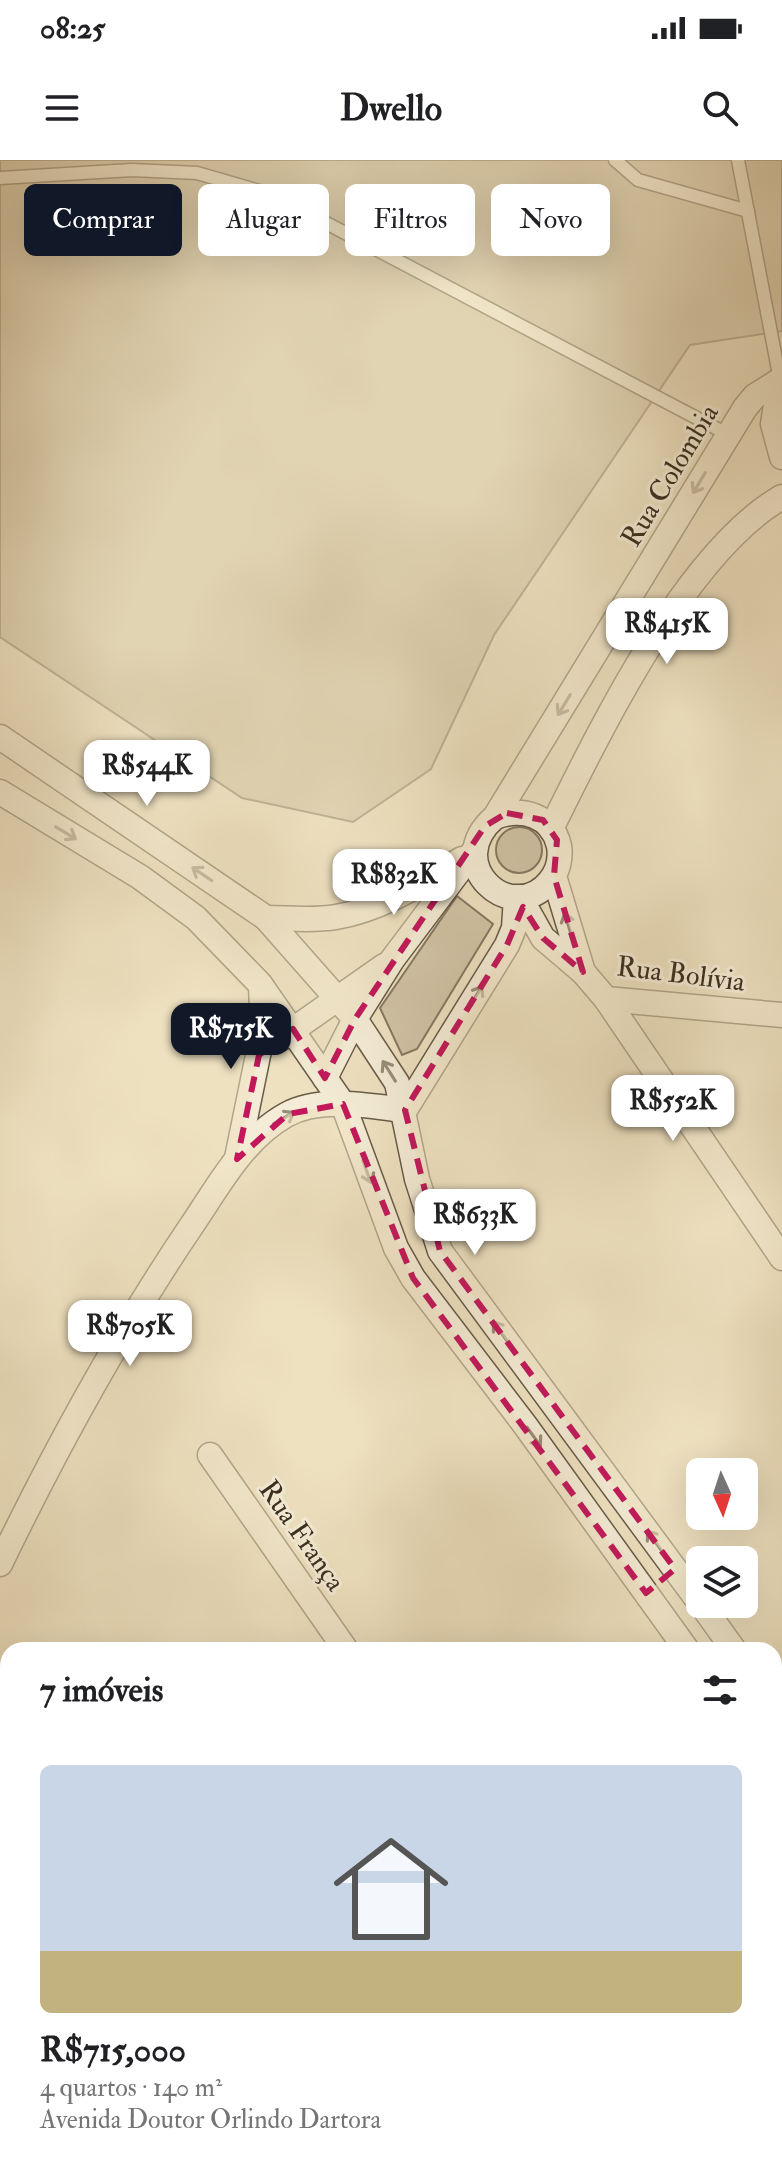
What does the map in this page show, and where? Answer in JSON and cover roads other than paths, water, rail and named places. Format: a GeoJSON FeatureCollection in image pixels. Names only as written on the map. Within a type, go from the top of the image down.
{"type":"FeatureCollection","features":[{"type":"Feature","properties":{"kind":"street","name":"Rua Colombia"},"geometry":{"type":"LineString","coordinates":[[495,817],[729,435],[755,396],[781,380]]}},
{"type":"Feature","properties":{"kind":"street"},"geometry":{"type":"LineString","coordinates":[[781,380],[773,424],[782,457]]}},
{"type":"Feature","properties":{"kind":"street"},"geometry":{"type":"LineString","coordinates":[[551,829],[597,737],[675,611],[741,525],[782,497]]}},
{"type":"Feature","properties":{"kind":"street"},"geometry":{"type":"LineString","coordinates":[[0,737],[266,918],[355,1019],[397,1083],[417,1179],[440,1251],[686,1584]]}},
{"type":"Feature","properties":{"kind":"street"},"geometry":{"type":"LineString","coordinates":[[0,792],[140,877],[196,918],[260,984],[343,1104],[396,1248],[413,1278],[525,1425],[681,1642]]}},
{"type":"Feature","properties":{"kind":"street"},"geometry":{"type":"LineString","coordinates":[[325,1078],[355,1019],[392,960],[495,817],[519,812],[532,814],[551,829],[560,852],[554,876],[545,887],[518,897],[490,888],[481,877],[472,853]]}},
{"type":"Feature","properties":{"kind":"street"},"geometry":{"type":"LineString","coordinates":[[266,918],[332,918],[357,913],[392,900],[472,853]]}},
{"type":"Feature","properties":{"kind":"street"},"geometry":{"type":"LineString","coordinates":[[554,876],[583,972]]}},
{"type":"Feature","properties":{"kind":"street"},"geometry":{"type":"LineString","coordinates":[[518,897],[543,938],[583,972]]}},
{"type":"Feature","properties":{"kind":"street"},"geometry":{"type":"LineString","coordinates":[[405,1110],[507,945],[514,928],[518,897]]}},
{"type":"Feature","properties":{"kind":"street"},"geometry":{"type":"LineString","coordinates":[[259,1055],[392,960]]}},
{"type":"Feature","properties":{"kind":"street","name":"Rua Bolívia"},"geometry":{"type":"LineString","coordinates":[[583,972],[606,999],[782,1015]]}},
{"type":"Feature","properties":{"kind":"street"},"geometry":{"type":"LineString","coordinates":[[237,1159],[259,1055],[264,1016],[260,984]]}},
{"type":"Feature","properties":{"kind":"street"},"geometry":{"type":"LineString","coordinates":[[606,999],[782,1258]]}},
{"type":"Feature","properties":{"kind":"street"},"geometry":{"type":"LineString","coordinates":[[0,1564],[52,1457],[142,1300],[237,1159],[288,1114],[310,1107],[343,1104],[405,1110]]}},
{"type":"Feature","properties":{"kind":"street","name":"Rua França"},"geometry":{"type":"LineString","coordinates":[[210,1455],[340,1642]]}},
{"type":"Feature","properties":{"kind":"street"},"geometry":{"type":"LineString","coordinates":[[646,1593],[675,1569]]}},
{"type":"Feature","properties":{"kind":"street"},"geometry":{"type":"LineString","coordinates":[[710,1618],[728,1642]]}},
{"type":"Feature","properties":{"kind":"lane"},"geometry":{"type":"LineString","coordinates":[[615,160],[638,180],[748,211]]}},
{"type":"Feature","properties":{"kind":"lane"},"geometry":{"type":"LineString","coordinates":[[738,160],[781,380]]}},
{"type":"Feature","properties":{"kind":"lane"},"geometry":{"type":"LineString","coordinates":[[0,178],[132,170],[197,173],[273,195],[729,435]]}}]}
